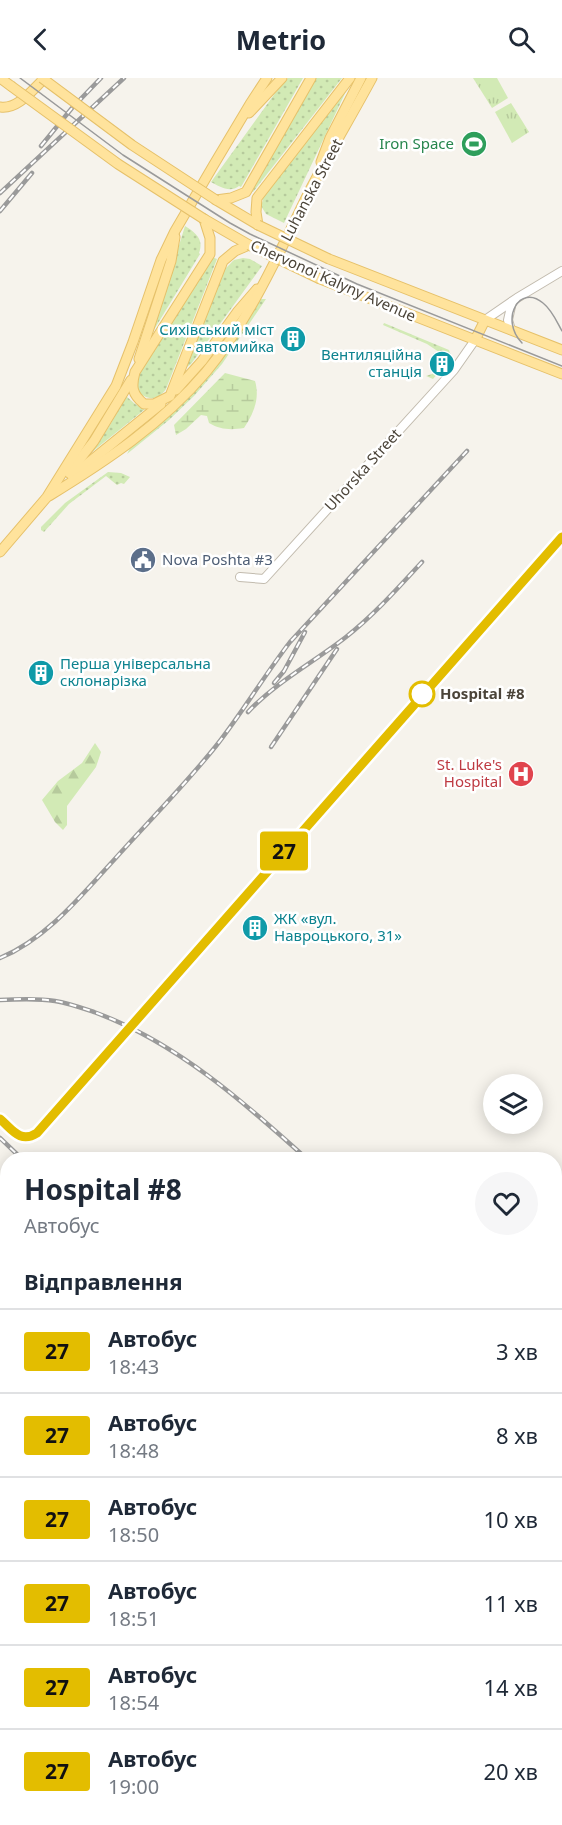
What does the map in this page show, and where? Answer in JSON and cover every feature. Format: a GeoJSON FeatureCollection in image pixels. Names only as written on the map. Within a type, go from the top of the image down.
{"type":"FeatureCollection","features":[{"type":"Feature","properties":{"kind":"main road","name":"Chervonoi Kalyny Avenue"},"geometry":{"type":"LineString","coordinates":[[0,78],[118,164],[249,245],[320,279],[562,374]]}},
{"type":"Feature","properties":{"kind":"main road","name":"Chervonoi Kalyny Avenue"},"geometry":{"type":"LineString","coordinates":[[44,78],[124,140],[258,225],[329,259],[562,350]]}},
{"type":"Feature","properties":{"kind":"main road"},"geometry":{"type":"LineString","coordinates":[[0,107],[6,108],[17,104],[44,78]]}},
{"type":"Feature","properties":{"kind":"main road","name":"Luhanska Street"},"geometry":{"type":"LineString","coordinates":[[0,552],[47,497],[116,386],[161,260],[175,231],[267,78]]}},
{"type":"Feature","properties":{"kind":"main road"},"geometry":{"type":"LineString","coordinates":[[237,126],[282,78]]}},
{"type":"Feature","properties":{"kind":"main road"},"geometry":{"type":"LineString","coordinates":[[216,200],[231,198],[246,192],[311,78]]}},
{"type":"Feature","properties":{"kind":"main road"},"geometry":{"type":"LineString","coordinates":[[258,225],[257,198],[350,78]]}},
{"type":"Feature","properties":{"kind":"main road"},"geometry":{"type":"LineString","coordinates":[[319,173],[330,138],[361,78]]}},
{"type":"Feature","properties":{"kind":"main road","name":"Luhanska Street"},"geometry":{"type":"LineString","coordinates":[[47,497],[114,455],[174,406],[220,354],[240,325],[265,281],[319,173],[372,78]]}},
{"type":"Feature","properties":{"kind":"main road"},"geometry":{"type":"LineString","coordinates":[[47,497],[78,463],[94,441],[210,254],[210,238],[204,219]]}},
{"type":"Feature","properties":{"kind":"main road"},"geometry":{"type":"LineString","coordinates":[[175,231],[171,261],[135,372],[132,388],[134,394],[144,404],[154,404],[170,396],[223,261],[235,251],[249,245]]}},
{"type":"Feature","properties":{"kind":"main road"},"geometry":{"type":"LineString","coordinates":[[47,497],[170,396],[202,361],[237,311],[265,281]]}},
{"type":"Feature","properties":{"kind":"main road"},"geometry":{"type":"LineString","coordinates":[[475,340],[486,320]]}},
{"type":"Feature","properties":{"kind":"street"},"geometry":{"type":"LineString","coordinates":[[486,320],[512,301],[562,271]]}},
{"type":"Feature","properties":{"kind":"street"},"geometry":{"type":"LineString","coordinates":[[511,330],[508,320],[512,301]]}},
{"type":"Feature","properties":{"kind":"street","name":"Uhorska Street"},"geometry":{"type":"LineString","coordinates":[[240,577],[264,579],[454,370],[475,340]]}},
{"type":"Feature","properties":{"kind":"street"},"geometry":{"type":"LineString","coordinates":[[0,1119],[23,1138],[37,1133],[562,537]]}},
{"type":"Feature","properties":{"kind":"green space"},"geometry":{"type":"Polygon","coordinates":[[[288,78],[303,78],[241,187],[229,189],[211,182],[276,92],[288,78]]]}},
{"type":"Feature","properties":{"kind":"green space"},"geometry":{"type":"Polygon","coordinates":[[[314,78],[342,78],[253,192],[250,191],[314,78]]]}},
{"type":"Feature","properties":{"kind":"green space"},"geometry":{"type":"Polygon","coordinates":[[[473,78],[497,78],[508,98],[492,108],[473,78]]]}},
{"type":"Feature","properties":{"kind":"green space"},"geometry":{"type":"Polygon","coordinates":[[[348,87],[284,223],[266,214],[261,206],[263,200],[261,198],[348,87]]]}},
{"type":"Feature","properties":{"kind":"green space"},"geometry":{"type":"Polygon","coordinates":[[[511,103],[529,132],[512,143],[495,112],[511,103]]]}},
{"type":"Feature","properties":{"kind":"green space"},"geometry":{"type":"Polygon","coordinates":[[[185,226],[193,231],[200,240],[200,254],[152,333],[185,226]]]}},
{"type":"Feature","properties":{"kind":"green space"},"geometry":{"type":"Polygon","coordinates":[[[212,257],[217,259],[166,389],[159,396],[148,398],[137,390],[137,376],[212,257]]]}},
{"type":"Feature","properties":{"kind":"green space"},"geometry":{"type":"Polygon","coordinates":[[[243,258],[262,266],[187,367],[186,364],[223,267],[226,268],[234,260],[243,258]]]}},
{"type":"Feature","properties":{"kind":"green space"},"geometry":{"type":"Polygon","coordinates":[[[261,299],[266,299],[222,364],[169,420],[127,454],[130,448],[167,418],[220,361],[261,299]]]}},
{"type":"Feature","properties":{"kind":"green space"},"geometry":{"type":"Polygon","coordinates":[[[384,323],[449,350],[450,359],[433,379],[426,376],[436,370],[433,361],[439,352],[427,344],[383,325],[384,323]]]}},
{"type":"Feature","properties":{"kind":"green space"},"geometry":{"type":"Polygon","coordinates":[[[225,373],[255,381],[257,393],[255,405],[244,428],[218,427],[209,423],[207,416],[201,415],[176,435],[174,425],[225,373]]]}},
{"type":"Feature","properties":{"kind":"green space"},"geometry":{"type":"Polygon","coordinates":[[[126,396],[144,410],[92,452],[110,425],[126,396]]]}},
{"type":"Feature","properties":{"kind":"green space"},"geometry":{"type":"Polygon","coordinates":[[[108,472],[121,473],[130,477],[124,484],[117,485],[106,476],[69,504],[44,532],[41,530],[41,527],[65,503],[108,472]]]}},
{"type":"Feature","properties":{"kind":"green space"},"geometry":{"type":"Polygon","coordinates":[[[95,743],[101,752],[96,767],[67,806],[67,825],[63,830],[55,822],[42,800],[58,781],[82,763],[95,743]]]}},
{"type":"Feature","properties":{"kind":"tram line"},"geometry":{"type":"LineString","coordinates":[[20,78],[123,155],[250,234],[357,284],[562,366]]}},
{"type":"Feature","properties":{"kind":"tram line"},"geometry":{"type":"LineString","coordinates":[[522,343],[515,334],[512,315],[515,306],[527,297],[535,298],[543,303],[554,316],[562,331]]}},
{"type":"Feature","properties":{"kind":"railway"},"geometry":{"type":"LineString","coordinates":[[41,146],[72,108],[101,78]]}},
{"type":"Feature","properties":{"kind":"railway"},"geometry":{"type":"LineString","coordinates":[[0,193],[124,78]]}},
{"type":"Feature","properties":{"kind":"railway"},"geometry":{"type":"LineString","coordinates":[[0,211],[32,173]]}},
{"type":"Feature","properties":{"kind":"railway"},"geometry":{"type":"LineString","coordinates":[[0,958],[32,940],[88,889],[216,746],[290,642],[467,451]]}},
{"type":"Feature","properties":{"kind":"railway"},"geometry":{"type":"LineString","coordinates":[[248,712],[283,682],[356,629],[422,562]]}},
{"type":"Feature","properties":{"kind":"railway"},"geometry":{"type":"LineString","coordinates":[[274,683],[284,671],[305,632]]}},
{"type":"Feature","properties":{"kind":"railway"},"geometry":{"type":"LineString","coordinates":[[271,747],[337,649]]}},
{"type":"Feature","properties":{"kind":"railway"},"geometry":{"type":"LineString","coordinates":[[0,1000],[34,999],[60,1002],[94,1012],[124,1025],[153,1040],[208,1075],[299,1152]]}},
{"type":"Feature","properties":{"kind":"railway"},"geometry":{"type":"LineString","coordinates":[[0,1138],[15,1152]]}},
{"type":"Feature","properties":{"kind":"bus line","name":"27"},"geometry":{"type":"LineString","coordinates":[[0,1119],[23,1138],[37,1133],[399,719],[562,537]]}},
{"type":"Feature","properties":{"kind":"place","name":"Iron Space"},"geometry":{"type":"Point","coordinates":[474,144]}},
{"type":"Feature","properties":{"kind":"place","name":"Сихівський міст - автомийка"},"geometry":{"type":"Point","coordinates":[293,339]}},
{"type":"Feature","properties":{"kind":"place","name":"Вентиляційна станція"},"geometry":{"type":"Point","coordinates":[442,364]}},
{"type":"Feature","properties":{"kind":"place","name":"Nova Poshta #3"},"geometry":{"type":"Point","coordinates":[143,560]}},
{"type":"Feature","properties":{"kind":"place","name":"Перша універсальна склонарізка"},"geometry":{"type":"Point","coordinates":[41,673]}},
{"type":"Feature","properties":{"kind":"place","name":"Hospital #8"},"geometry":{"type":"Point","coordinates":[422,694]}},
{"type":"Feature","properties":{"kind":"place","name":"St. Luke's Hospital"},"geometry":{"type":"Point","coordinates":[521,774]}},
{"type":"Feature","properties":{"kind":"place","name":"ЖК «вул. Навроцького, 31»"},"geometry":{"type":"Point","coordinates":[255,928]}}]}
